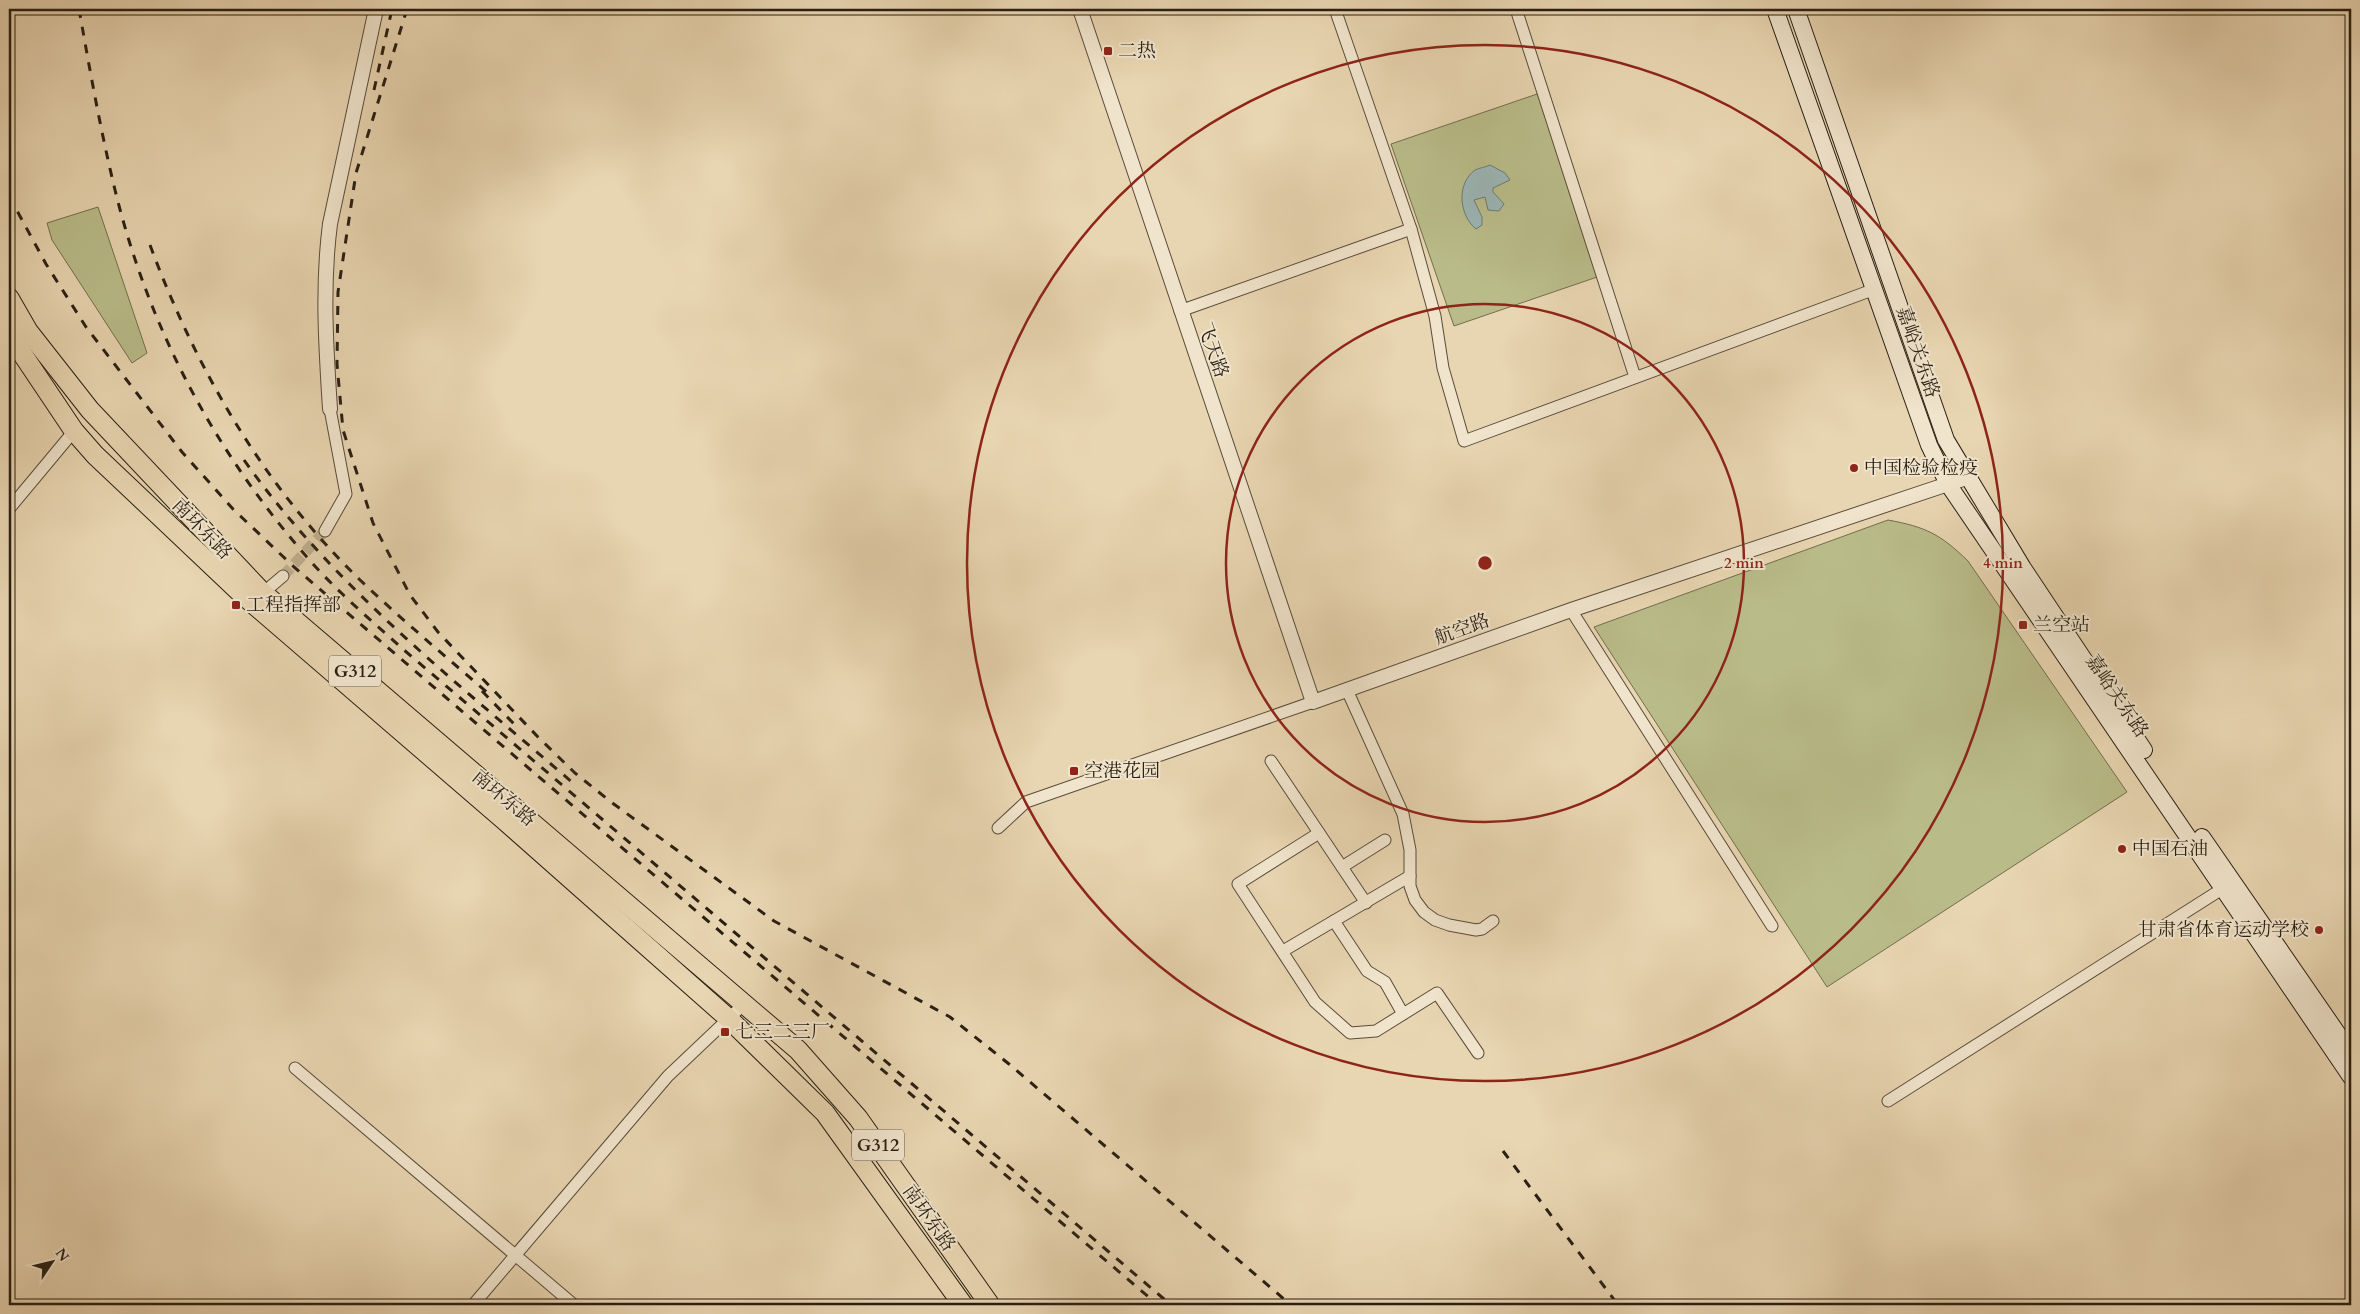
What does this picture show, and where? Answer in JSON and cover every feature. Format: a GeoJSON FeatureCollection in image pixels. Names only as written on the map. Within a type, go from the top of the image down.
{"type":"FeatureCollection","features":[{"type":"Feature","properties":{"kind":"highway","name":"南环东路"},"geometry":{"type":"LineString","coordinates":[[9,298],[28,331],[90,410],[263,593],[798,1050],[858,1118],[990,1305]]}},
{"type":"Feature","properties":{"kind":"highway","name":"南环东路"},"geometry":{"type":"LineString","coordinates":[[9,334],[74,430],[95,455],[243,595],[503,819],[728,1018],[825,1113],[963,1305]]}},
{"type":"Feature","properties":{"kind":"main road","name":"嘉峪关东路"},"geometry":{"type":"LineString","coordinates":[[1775,9],[1929,445],[1948,484],[2188,834],[2222,889],[2351,1077]]}},
{"type":"Feature","properties":{"kind":"main road","name":"嘉峪关东路"},"geometry":{"type":"LineString","coordinates":[[1796,9],[1946,440],[1966,478],[2022,568],[2143,749],[2351,1053]]}},
{"type":"Feature","properties":{"kind":"street"},"geometry":{"type":"LineString","coordinates":[[325,531],[346,494],[330,409],[325,332],[328,239],[376,9]]}},
{"type":"Feature","properties":{"kind":"street","name":"飞天路"},"geometry":{"type":"LineString","coordinates":[[1080,9],[1313,702]]}},
{"type":"Feature","properties":{"kind":"street"},"geometry":{"type":"LineString","coordinates":[[1335,9],[1411,229],[1435,316],[1443,368],[1464,441],[1874,290]]}},
{"type":"Feature","properties":{"kind":"street"},"geometry":{"type":"LineString","coordinates":[[1516,9],[1635,377]]}},
{"type":"Feature","properties":{"kind":"street"},"geometry":{"type":"LineString","coordinates":[[1180,310],[1411,229]]}},
{"type":"Feature","properties":{"kind":"street"},"geometry":{"type":"LineString","coordinates":[[9,509],[74,430]]}},
{"type":"Feature","properties":{"kind":"street","name":"航空路"},"geometry":{"type":"LineString","coordinates":[[998,828],[1026,802],[1571,610],[1966,478]]}},
{"type":"Feature","properties":{"kind":"street"},"geometry":{"type":"LineString","coordinates":[[263,593],[283,576]]}},
{"type":"Feature","properties":{"kind":"street"},"geometry":{"type":"LineString","coordinates":[[1571,610],[1772,926]]}},
{"type":"Feature","properties":{"kind":"street"},"geometry":{"type":"LineString","coordinates":[[1346,690],[1403,814],[1410,850],[1410,886],[1415,900],[1424,912],[1435,920],[1448,925],[1476,930],[1493,921]]}},
{"type":"Feature","properties":{"kind":"street"},"geometry":{"type":"LineString","coordinates":[[1270,761],[1366,902]]}},
{"type":"Feature","properties":{"kind":"street"},"geometry":{"type":"LineString","coordinates":[[1319,833],[1238,884],[1315,1002],[1350,1033],[1376,1031],[1437,993],[1478,1052]]}},
{"type":"Feature","properties":{"kind":"street"},"geometry":{"type":"LineString","coordinates":[[1342,867],[1385,840]]}},
{"type":"Feature","properties":{"kind":"street"},"geometry":{"type":"LineString","coordinates":[[1283,951],[1410,876]]}},
{"type":"Feature","properties":{"kind":"street"},"geometry":{"type":"LineString","coordinates":[[1888,1101],[2222,889]]}},
{"type":"Feature","properties":{"kind":"street"},"geometry":{"type":"LineString","coordinates":[[1334,921],[1367,971],[1384,982],[1403,1014]]}},
{"type":"Feature","properties":{"kind":"street"},"geometry":{"type":"LineString","coordinates":[[473,1305],[668,1076],[745,1003]]}},
{"type":"Feature","properties":{"kind":"street"},"geometry":{"type":"LineString","coordinates":[[294,1068],[574,1305]]}},
{"type":"Feature","properties":{"kind":"green space"},"geometry":{"type":"Polygon","coordinates":[[[1540,93],[1603,275],[1454,326],[1391,144],[1540,93]]]}},
{"type":"Feature","properties":{"kind":"green space"},"geometry":{"type":"Polygon","coordinates":[[[98,207],[147,353],[132,363],[52,240],[47,223],[98,207]]]}},
{"type":"Feature","properties":{"kind":"green space"},"geometry":{"type":"Polygon","coordinates":[[[1888,520],[1932,533],[1949,544],[1968,561],[2127,792],[1827,987],[1594,627],[1888,520]]]}},
{"type":"Feature","properties":{"kind":"water"},"geometry":{"type":"Polygon","coordinates":[[[1490,165],[1505,173],[1510,180],[1493,188],[1493,192],[1504,204],[1499,211],[1488,210],[1485,197],[1474,200],[1482,217],[1482,225],[1476,229],[1470,223],[1463,208],[1462,191],[1469,176],[1475,170],[1490,165]]]}},
{"type":"Feature","properties":{"kind":"tunnel"},"geometry":{"type":"LineString","coordinates":[[283,576],[325,531]]}},
{"type":"Feature","properties":{"kind":"railway"},"geometry":{"type":"LineString","coordinates":[[79,9],[116,194],[130,244],[147,293],[189,386],[214,431],[242,474],[306,556],[341,593],[404,650],[1171,1305]]}},
{"type":"Feature","properties":{"kind":"railway"},"geometry":{"type":"LineString","coordinates":[[374,90],[392,9]]}},
{"type":"Feature","properties":{"kind":"railway"},"geometry":{"type":"LineString","coordinates":[[407,9],[356,173],[338,292],[337,364],[343,430],[373,523],[410,595],[438,632],[575,773],[611,802],[774,921],[950,1017],[1009,1064],[1291,1305]]}},
{"type":"Feature","properties":{"kind":"railway"},"geometry":{"type":"LineString","coordinates":[[9,196],[46,264],[86,327],[182,452],[233,509],[294,567],[1158,1305]]}},
{"type":"Feature","properties":{"kind":"railway"},"geometry":{"type":"LineString","coordinates":[[150,245],[168,291],[211,380],[263,465],[292,505],[324,543],[359,579],[489,694]]}},
{"type":"Feature","properties":{"kind":"railway"},"geometry":{"type":"LineString","coordinates":[[244,460],[279,506],[317,550],[357,591],[441,670],[573,783]]}},
{"type":"Feature","properties":{"kind":"railway"},"geometry":{"type":"LineString","coordinates":[[482,691],[515,725]]}},
{"type":"Feature","properties":{"kind":"railway"},"geometry":{"type":"LineString","coordinates":[[1503,1151],[1618,1305]]}},
{"type":"Feature","properties":{"kind":"place","name":"二热"},"geometry":{"type":"Point","coordinates":[1108,51]}},
{"type":"Feature","properties":{"kind":"place","name":"中国检验检疫"},"geometry":{"type":"Point","coordinates":[1854,468]}},
{"type":"Feature","properties":{"kind":"place","name":"工程指挥部"},"geometry":{"type":"Point","coordinates":[236,605]}},
{"type":"Feature","properties":{"kind":"place","name":"兰空站"},"geometry":{"type":"Point","coordinates":[2023,625]}},
{"type":"Feature","properties":{"kind":"place","name":"空港花园"},"geometry":{"type":"Point","coordinates":[1074,771]}},
{"type":"Feature","properties":{"kind":"place","name":"中国石油"},"geometry":{"type":"Point","coordinates":[2122,849]}},
{"type":"Feature","properties":{"kind":"place","name":"甘肃省体育运动学校"},"geometry":{"type":"Point","coordinates":[2319,930]}},
{"type":"Feature","properties":{"kind":"place","name":"七三二三厂"},"geometry":{"type":"Point","coordinates":[725,1032]}}]}
